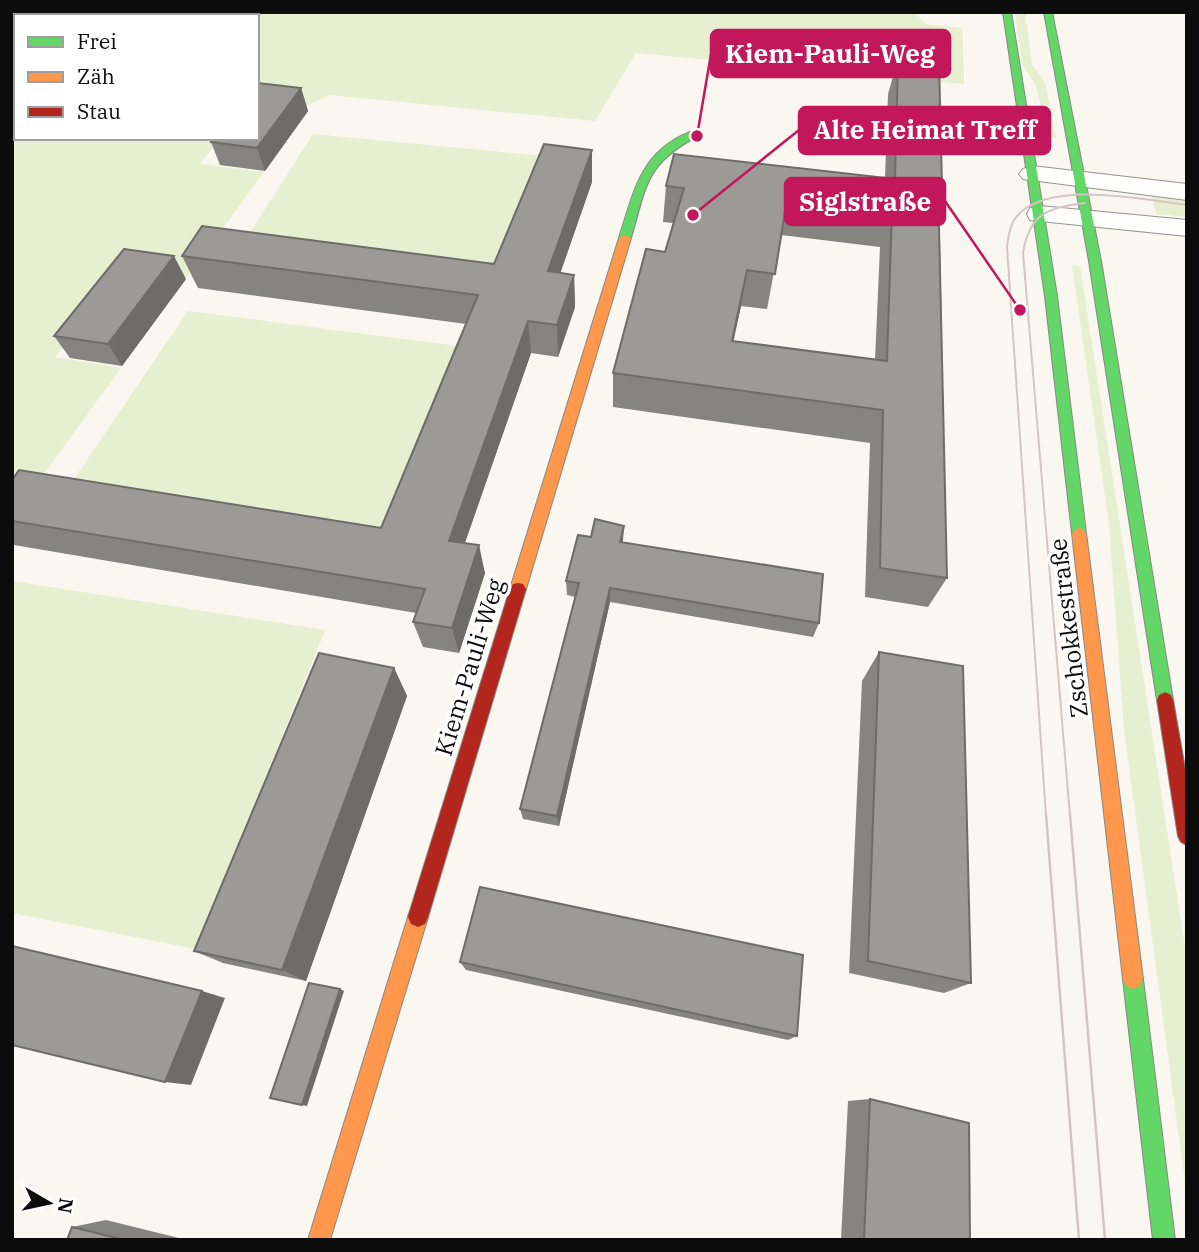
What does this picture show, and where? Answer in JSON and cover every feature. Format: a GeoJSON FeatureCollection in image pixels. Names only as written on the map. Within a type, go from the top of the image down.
{"type":"FeatureCollection","features":[{"type":"Feature","properties":{"kind":"main road","name":"Zschokkestraße"},"geometry":{"type":"LineString","coordinates":[[1007,12],[1040,214],[1164,1240]]}},
{"type":"Feature","properties":{"kind":"main road"},"geometry":{"type":"LineString","coordinates":[[1048,12],[1087,219],[1187,836]]}},
{"type":"Feature","properties":{"kind":"main road","name":"Kiem-Pauli-Weg"},"geometry":{"type":"LineString","coordinates":[[319,1240],[644,176],[656,158],[667,148],[698,132]]}},
{"type":"Feature","properties":{"kind":"street"},"geometry":{"type":"LineString","coordinates":[[1032,174],[1187,192]]}},
{"type":"Feature","properties":{"kind":"street"},"geometry":{"type":"LineString","coordinates":[[1040,214],[1187,228]]}},
{"type":"Feature","properties":{"kind":"green space"},"geometry":{"type":"Polygon","coordinates":[[[914,12],[926,24],[962,28],[964,84],[636,53],[595,121],[330,95],[300,109],[259,104],[259,14],[145,14],[914,12]]]}},
{"type":"Feature","properties":{"kind":"green space"},"geometry":{"type":"Polygon","coordinates":[[[1015,12],[1025,12],[1032,64],[1045,82],[1056,138],[1048,138],[1036,86],[1022,64],[1015,12]]]}},
{"type":"Feature","properties":{"kind":"green space"},"geometry":{"type":"Polygon","coordinates":[[[14,120],[14,140],[218,140],[200,164],[264,172],[187,277],[124,270],[55,357],[121,368],[12,518],[14,120]]]}},
{"type":"Feature","properties":{"kind":"green space"},"geometry":{"type":"Polygon","coordinates":[[[313,134],[544,156],[501,275],[241,247],[313,134]]]}},
{"type":"Feature","properties":{"kind":"green space"},"geometry":{"type":"Polygon","coordinates":[[[1152,196],[1187,199],[1187,217],[1156,214],[1152,196]]]}},
{"type":"Feature","properties":{"kind":"green space"},"geometry":{"type":"Polygon","coordinates":[[[1072,265],[1080,266],[1187,960],[1187,1197],[1124,730],[1109,524],[1072,265]]]}},
{"type":"Feature","properties":{"kind":"green space"},"geometry":{"type":"Polygon","coordinates":[[[188,311],[465,347],[392,531],[72,482],[188,311]]]}},
{"type":"Feature","properties":{"kind":"green space"},"geometry":{"type":"Polygon","coordinates":[[[12,581],[325,630],[196,949],[12,913],[12,581]]]}},
{"type":"Feature","properties":{"kind":"building"},"geometry":{"type":"Polygon","coordinates":[[[898,59],[939,63],[942,185],[938,184],[947,578],[880,568],[883,410],[613,373],[646,249],[665,252],[684,188],[666,186],[674,154],[895,179],[898,59]],[[787,199],[775,274],[747,270],[732,341],[887,361],[892,211],[787,199]]]}},
{"type":"Feature","properties":{"kind":"building"},"geometry":{"type":"Polygon","coordinates":[[[259,83],[301,88],[257,148],[211,142],[259,140],[259,83]]]}},
{"type":"Feature","properties":{"kind":"building"},"geometry":{"type":"Polygon","coordinates":[[[544,144],[592,150],[548,271],[574,275],[557,325],[528,321],[449,541],[479,545],[452,628],[413,622],[425,589],[12,521],[12,480],[19,470],[381,528],[478,295],[182,256],[202,226],[494,264],[544,144]]]}},
{"type":"Feature","properties":{"kind":"building"},"geometry":{"type":"Polygon","coordinates":[[[124,249],[174,256],[108,344],[54,336],[124,249]]]}},
{"type":"Feature","properties":{"kind":"building"},"geometry":{"type":"Polygon","coordinates":[[[595,519],[624,526],[620,542],[823,574],[819,623],[610,588],[557,816],[520,809],[579,583],[566,581],[578,535],[591,537],[595,519]]]}},
{"type":"Feature","properties":{"kind":"building"},"geometry":{"type":"Polygon","coordinates":[[[879,652],[963,666],[971,983],[868,961],[879,652]]]}},
{"type":"Feature","properties":{"kind":"building"},"geometry":{"type":"Polygon","coordinates":[[[319,653],[394,668],[282,970],[194,951],[319,653]]]}},
{"type":"Feature","properties":{"kind":"building"},"geometry":{"type":"Polygon","coordinates":[[[480,887],[803,955],[797,1036],[460,962],[480,887]]]}},
{"type":"Feature","properties":{"kind":"building"},"geometry":{"type":"Polygon","coordinates":[[[12,946],[202,991],[165,1082],[12,1045],[12,946]]]}},
{"type":"Feature","properties":{"kind":"building"},"geometry":{"type":"Polygon","coordinates":[[[309,983],[340,989],[302,1105],[270,1098],[309,983]]]}},
{"type":"Feature","properties":{"kind":"building"},"geometry":{"type":"Polygon","coordinates":[[[870,1099],[969,1123],[970,1240],[864,1240],[870,1099]]]}},
{"type":"Feature","properties":{"kind":"building"},"geometry":{"type":"Polygon","coordinates":[[[72,1227],[125,1240],[67,1240],[72,1227]]]}},
{"type":"Feature","properties":{"kind":"tram line"},"geometry":{"type":"LineString","coordinates":[[1046,816],[1007,247],[1009,235],[1017,216],[1032,205],[1051,198],[1098,195],[1187,205]]}},
{"type":"Feature","properties":{"kind":"tram line"},"geometry":{"type":"LineString","coordinates":[[1070,816],[1023,253],[1030,229],[1042,215],[1061,207],[1085,203]]}},
{"type":"Feature","properties":{"kind":"tram line"},"geometry":{"type":"LineString","coordinates":[[1046,814],[1079,1240]]}},
{"type":"Feature","properties":{"kind":"tram line"},"geometry":{"type":"LineString","coordinates":[[1070,814],[1105,1240]]}},
{"type":"Feature","properties":{"kind":"traffic: fast"},"geometry":{"type":"LineString","coordinates":[[1007,12],[1051,296],[1079,533]]}},
{"type":"Feature","properties":{"kind":"traffic: fast"},"geometry":{"type":"LineString","coordinates":[[1048,12],[1095,261],[1165,700]]}},
{"type":"Feature","properties":{"kind":"traffic: fast"},"geometry":{"type":"LineString","coordinates":[[625,238],[644,176],[668,150],[698,132]]}},
{"type":"Feature","properties":{"kind":"traffic: fast"},"geometry":{"type":"LineString","coordinates":[[1133,979],[1164,1240]]}},
{"type":"Feature","properties":{"kind":"traffic: slow"},"geometry":{"type":"LineString","coordinates":[[518,589],[625,238]]}},
{"type":"Feature","properties":{"kind":"traffic: slow"},"geometry":{"type":"LineString","coordinates":[[1079,533],[1133,979]]}},
{"type":"Feature","properties":{"kind":"traffic: slow"},"geometry":{"type":"LineString","coordinates":[[319,1240],[418,917]]}},
{"type":"Feature","properties":{"kind":"traffic: jam"},"geometry":{"type":"LineString","coordinates":[[418,917],[518,589]]}},
{"type":"Feature","properties":{"kind":"traffic: jam"},"geometry":{"type":"LineString","coordinates":[[1165,700],[1187,836]]}},
{"type":"Feature","properties":{"kind":"place","name":"Kiem-Pauli-Weg"},"geometry":{"type":"Point","coordinates":[697,136]}},
{"type":"Feature","properties":{"kind":"place","name":"Alte Heimat Treff"},"geometry":{"type":"Point","coordinates":[693,215]}},
{"type":"Feature","properties":{"kind":"place","name":"Siglstraße"},"geometry":{"type":"Point","coordinates":[1020,310]}}]}
